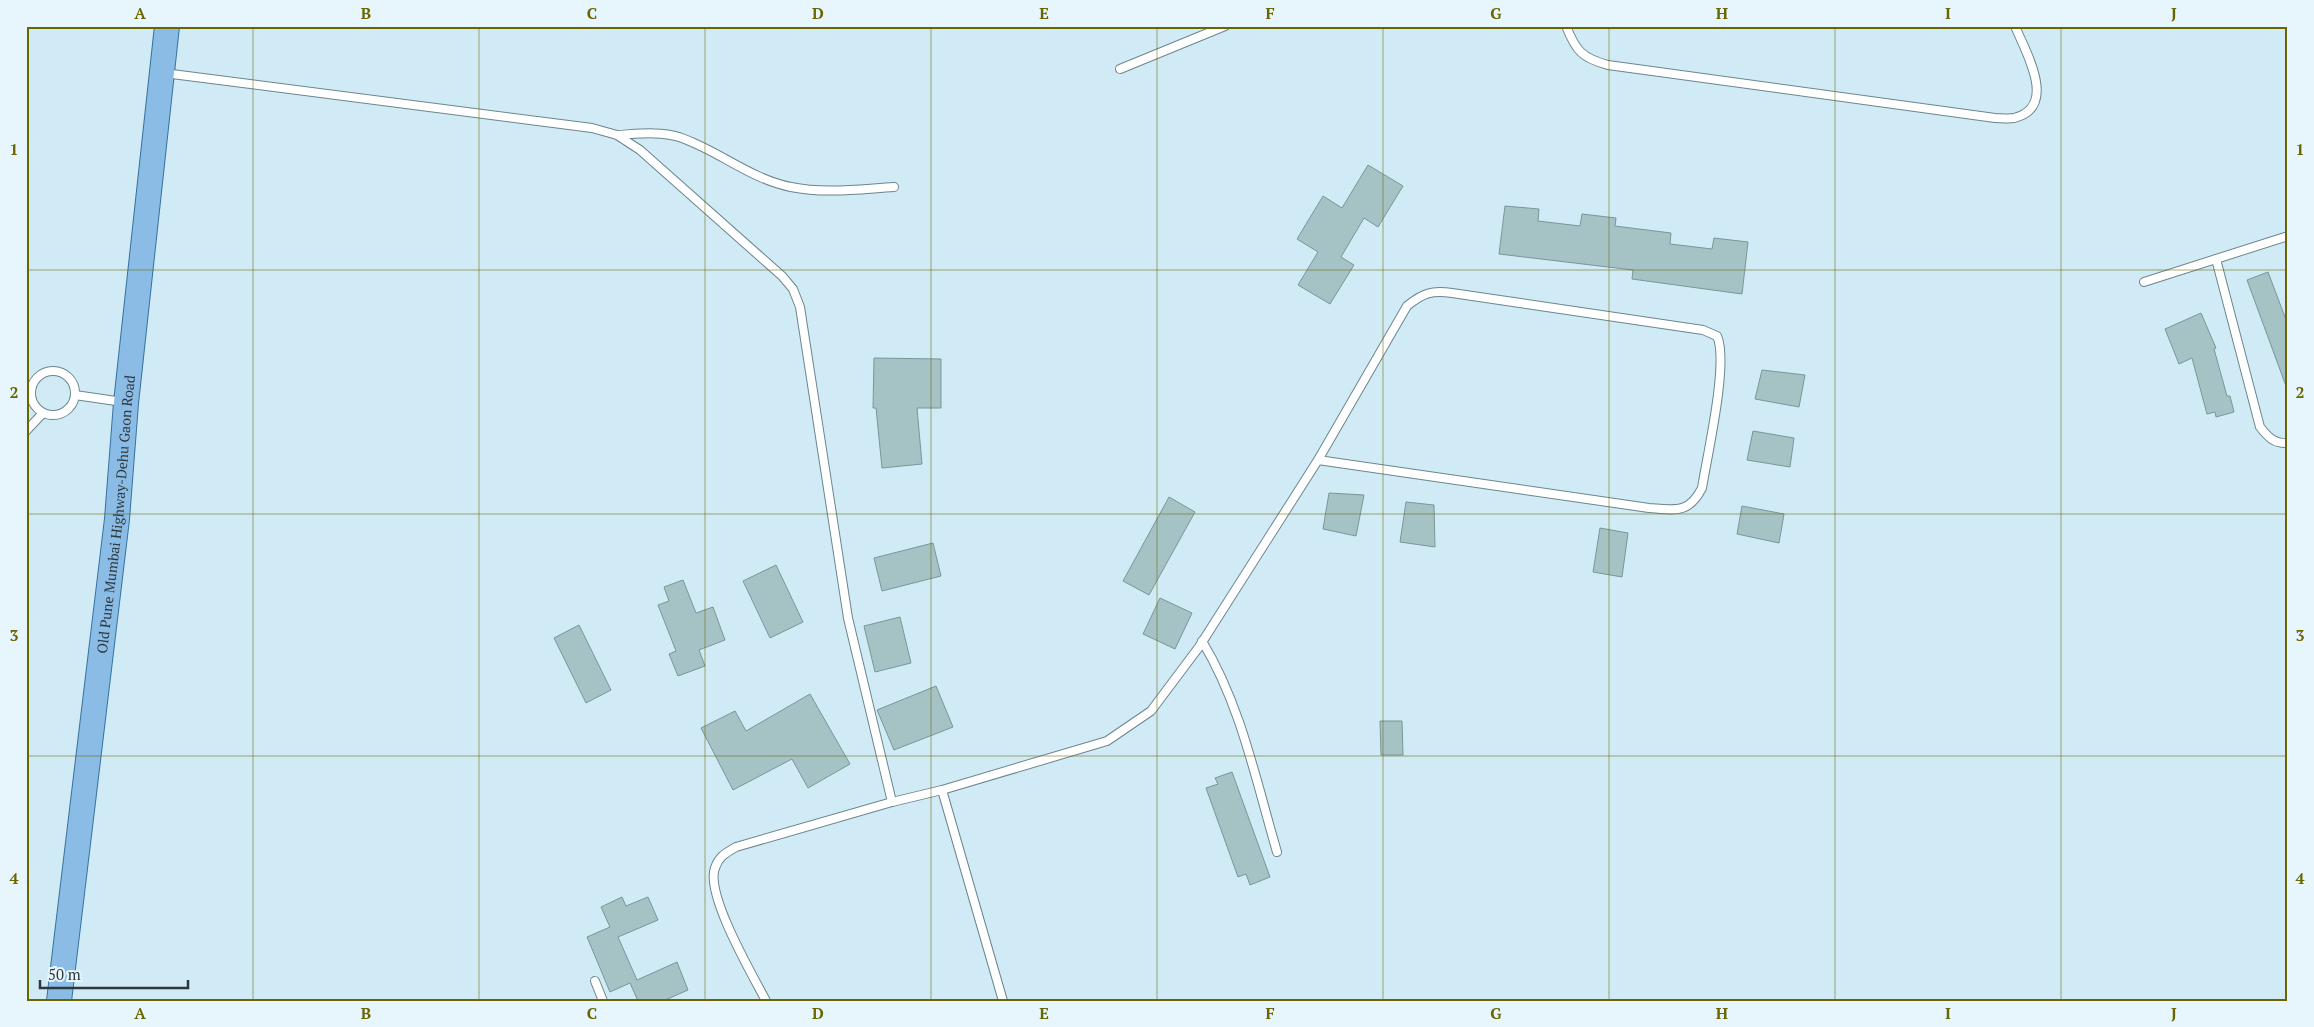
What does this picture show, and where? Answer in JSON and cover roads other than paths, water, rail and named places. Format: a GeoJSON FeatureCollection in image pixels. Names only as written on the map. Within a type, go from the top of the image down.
{"type":"FeatureCollection","features":[{"type":"Feature","properties":{"kind":"main road","name":"Old Pune Mumbai Highway-Dehu Gaon Road"},"geometry":{"type":"LineString","coordinates":[[59,1001],[117,519],[126,403],[167,26]]}},
{"type":"Feature","properties":{"kind":"lane"},"geometry":{"type":"LineString","coordinates":[[1120,69],[1225,26]]}},
{"type":"Feature","properties":{"kind":"lane"},"geometry":{"type":"LineString","coordinates":[[1566,26],[1574,45],[1582,54],[1592,60],[1608,65],[1995,118],[2015,118],[2029,109],[2038,96],[2037,80],[2015,26]]}},
{"type":"Feature","properties":{"kind":"lane"},"geometry":{"type":"LineString","coordinates":[[162,72],[592,128],[617,135],[657,134],[678,137],[758,177],[791,187],[827,191],[894,188]]}},
{"type":"Feature","properties":{"kind":"lane"},"geometry":{"type":"LineString","coordinates":[[617,135],[640,150],[782,276],[793,290],[803,322],[848,618],[892,802]]}},
{"type":"Feature","properties":{"kind":"lane"},"geometry":{"type":"LineString","coordinates":[[2144,282],[2288,236]]}},
{"type":"Feature","properties":{"kind":"lane"},"geometry":{"type":"LineString","coordinates":[[2216,259],[2260,427],[2268,437],[2280,444],[2288,443]]}},
{"type":"Feature","properties":{"kind":"lane"},"geometry":{"type":"LineString","coordinates":[[766,1001],[717,900],[713,881],[714,868],[721,856],[736,847],[1079,751],[1107,741],[1151,711],[1202,641],[1318,460],[1407,306],[1421,295],[1434,291],[1703,330],[1717,336],[1720,342],[1719,383],[1702,488],[1696,500],[1686,508],[1673,510],[1649,508],[1318,460]]}},
{"type":"Feature","properties":{"kind":"lane"},"geometry":{"type":"LineString","coordinates":[[59,372],[66,375],[75,387],[74,402],[64,413],[57,415],[43,413],[33,403],[31,389],[38,376],[45,373],[59,372]]}},
{"type":"Feature","properties":{"kind":"lane"},"geometry":{"type":"LineString","coordinates":[[75,395],[126,403]]}},
{"type":"Feature","properties":{"kind":"lane"},"geometry":{"type":"LineString","coordinates":[[26,431],[43,413]]}},
{"type":"Feature","properties":{"kind":"lane"},"geometry":{"type":"LineString","coordinates":[[1202,641],[1219,669],[1235,708],[1277,852]]}},
{"type":"Feature","properties":{"kind":"lane"},"geometry":{"type":"LineString","coordinates":[[942,790],[1003,1001]]}},
{"type":"Feature","properties":{"kind":"lane"},"geometry":{"type":"LineString","coordinates":[[596,981],[603,1001]]}}]}
